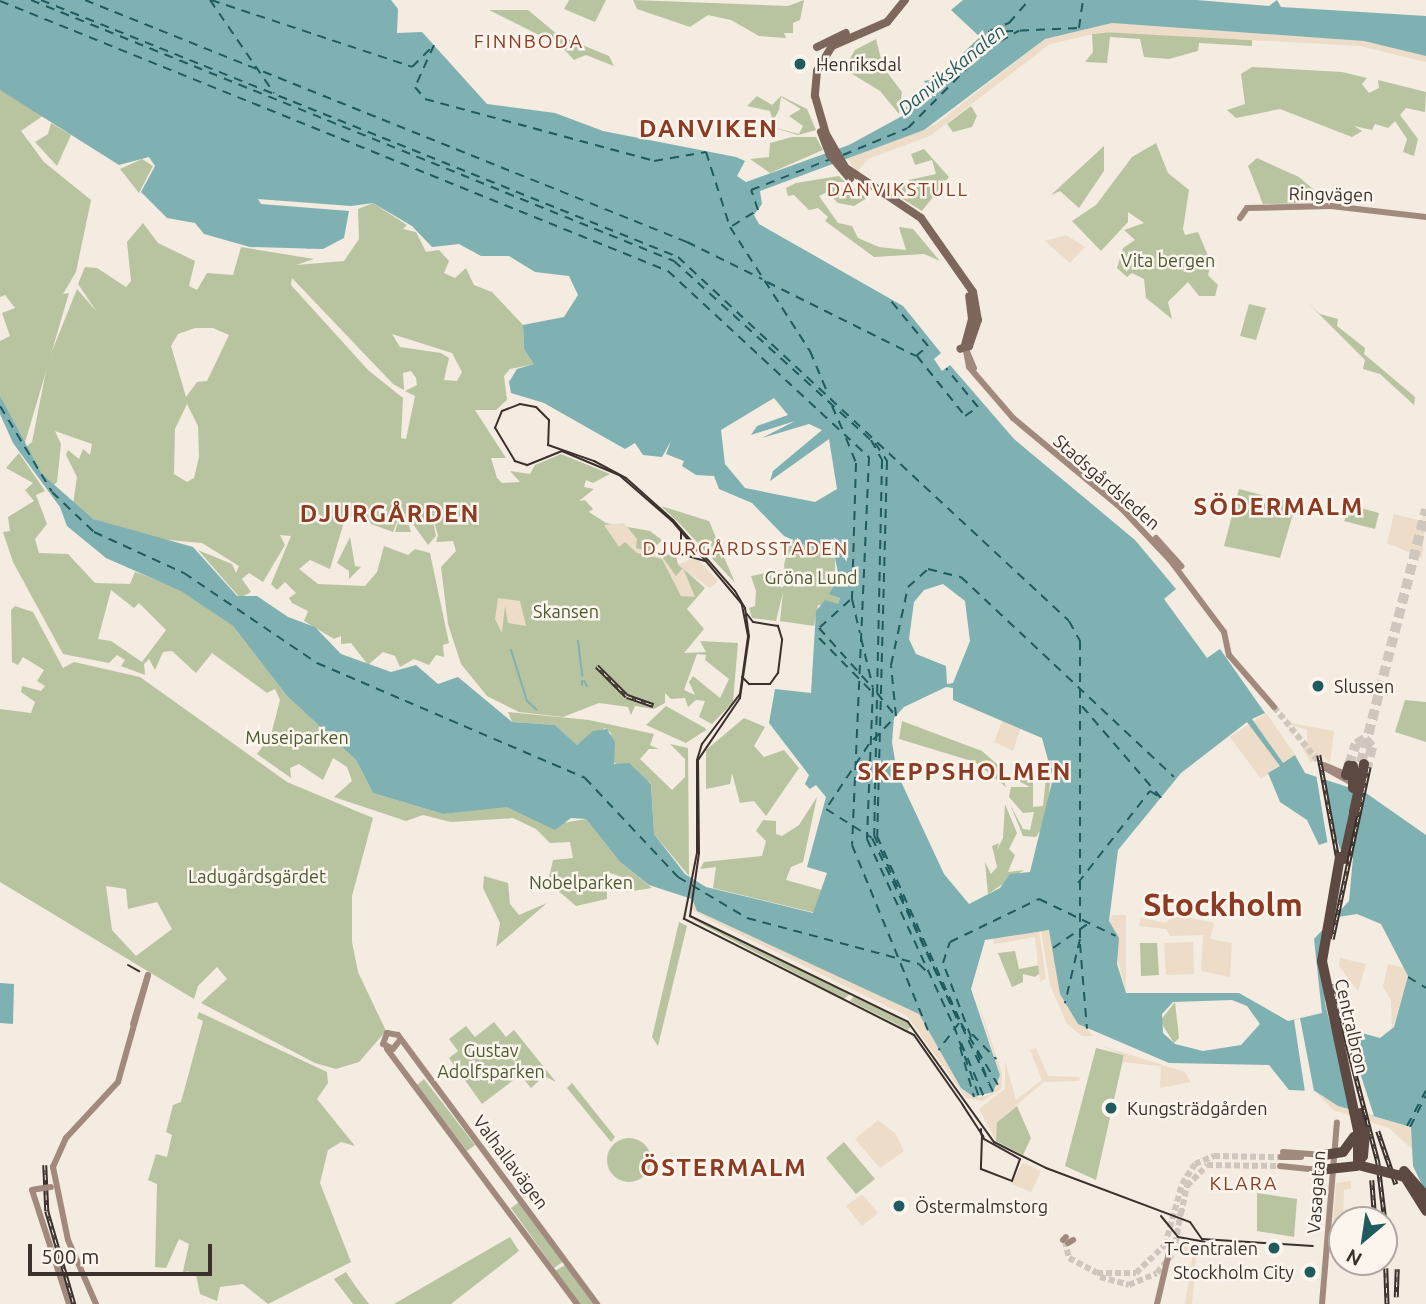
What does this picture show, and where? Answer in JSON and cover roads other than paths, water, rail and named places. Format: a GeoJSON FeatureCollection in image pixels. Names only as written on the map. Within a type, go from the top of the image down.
{"type":"FeatureCollection","features":[{"type":"Feature","properties":{"kind":"highway"},"geometry":{"type":"LineString","coordinates":[[1357,768],[1361,785]]}},
{"type":"Feature","properties":{"kind":"highway","name":"Centralbron"},"geometry":{"type":"LineString","coordinates":[[1357,768],[1322,961],[1329,1009],[1359,1112]]}},
{"type":"Feature","properties":{"kind":"highway","name":"Centralbron"},"geometry":{"type":"LineString","coordinates":[[1357,768],[1354,811],[1327,960],[1337,1026],[1359,1112],[1356,1162],[1407,1176],[1426,1209]]}},
{"type":"Feature","properties":{"kind":"highway"},"geometry":{"type":"LineString","coordinates":[[1319,1170],[1356,1166],[1363,1156],[1365,1131],[1359,1112]]}},
{"type":"Feature","properties":{"kind":"highway"},"geometry":{"type":"LineString","coordinates":[[1330,1164],[1349,1147],[1359,1112]]}},
{"type":"Feature","properties":{"kind":"highway"},"geometry":{"type":"LineString","coordinates":[[1330,1164],[1360,1154],[1365,1131]]}},
{"type":"Feature","properties":{"kind":"highway"},"geometry":{"type":"LineString","coordinates":[[1319,1170],[1410,1174],[1426,1196]]}},
{"type":"Feature","properties":{"kind":"highway"},"geometry":{"type":"LineString","coordinates":[[1385,1172],[1405,1181],[1426,1217]]}},
{"type":"Feature","properties":{"kind":"main road"},"geometry":{"type":"LineString","coordinates":[[817,47],[880,20],[903,0]]}},
{"type":"Feature","properties":{"kind":"main road"},"geometry":{"type":"LineString","coordinates":[[826,142],[814,96],[822,59],[838,41],[887,22],[903,0]]}},
{"type":"Feature","properties":{"kind":"main road"},"geometry":{"type":"LineString","coordinates":[[846,33],[824,48],[812,71],[810,92],[826,142],[853,181],[922,225],[971,300],[977,315]]}},
{"type":"Feature","properties":{"kind":"main road"},"geometry":{"type":"LineString","coordinates":[[844,170],[928,224],[970,288],[977,315],[966,349]]}},
{"type":"Feature","properties":{"kind":"main road","name":"Ringvägen"},"geometry":{"type":"LineString","coordinates":[[1242,216],[1249,212],[1335,209],[1422,218]]}},
{"type":"Feature","properties":{"kind":"main road","name":"Stadsgårdsleden"},"geometry":{"type":"LineString","coordinates":[[966,349],[969,366],[1013,418],[1136,521],[1186,573],[1226,631],[1229,653],[1265,699],[1275,706]]}},
{"type":"Feature","properties":{"kind":"main road"},"geometry":{"type":"LineString","coordinates":[[1323,766],[1357,768],[1361,785]]}},
{"type":"Feature","properties":{"kind":"main road"},"geometry":{"type":"LineString","coordinates":[[96,1304],[74,1259],[53,1186],[60,1148],[115,1087],[136,1011],[149,976]]}},
{"type":"Feature","properties":{"kind":"main road"},"geometry":{"type":"LineString","coordinates":[[388,1032],[400,1040],[387,1049],[383,1041],[388,1032]]}},
{"type":"Feature","properties":{"kind":"main road","name":"Valhallavägen"},"geometry":{"type":"LineString","coordinates":[[400,1040],[513,1186],[597,1304]]}},
{"type":"Feature","properties":{"kind":"main road","name":"Valhallavägen"},"geometry":{"type":"LineString","coordinates":[[387,1049],[500,1195],[577,1304]]}},
{"type":"Feature","properties":{"kind":"main road"},"geometry":{"type":"LineString","coordinates":[[414,1084],[427,1074]]}},
{"type":"Feature","properties":{"kind":"main road"},"geometry":{"type":"LineString","coordinates":[[441,1119],[454,1109]]}},
{"type":"Feature","properties":{"kind":"main road","name":"Vasagatan"},"geometry":{"type":"LineString","coordinates":[[1324,1304],[1330,1164],[1335,1124]]}},
{"type":"Feature","properties":{"kind":"main road"},"geometry":{"type":"LineString","coordinates":[[468,1155],[481,1145]]}},
{"type":"Feature","properties":{"kind":"main road"},"geometry":{"type":"LineString","coordinates":[[474,1162],[486,1152]]}},
{"type":"Feature","properties":{"kind":"main road"},"geometry":{"type":"LineString","coordinates":[[1284,1154],[1330,1164]]}},
{"type":"Feature","properties":{"kind":"main road"},"geometry":{"type":"LineString","coordinates":[[1282,1168],[1319,1170]]}},
{"type":"Feature","properties":{"kind":"main road"},"geometry":{"type":"LineString","coordinates":[[53,1186],[34,1190],[69,1304]]}},
{"type":"Feature","properties":{"kind":"main road"},"geometry":{"type":"LineString","coordinates":[[500,1195],[513,1186]]}},
{"type":"Feature","properties":{"kind":"main road"},"geometry":{"type":"LineString","coordinates":[[505,1202],[513,1202],[518,1193]]}},
{"type":"Feature","properties":{"kind":"main road"},"geometry":{"type":"LineString","coordinates":[[1158,1304],[1170,1253]]}},
{"type":"Feature","properties":{"kind":"water","name":"Danvikskanalen"},"geometry":{"type":"Polygon","coordinates":[[[0,0],[391,0],[398,9],[397,33],[422,32],[487,104],[555,113],[603,131],[736,157],[745,161],[737,176],[746,182],[849,145],[904,115],[908,102],[927,85],[924,81],[935,79],[980,37],[951,10],[963,0],[1196,0],[1269,6],[1277,0],[1281,7],[1426,16],[1426,56],[1364,41],[1112,23],[1045,39],[924,130],[760,191],[762,204],[754,215],[759,224],[903,306],[941,353],[934,359],[942,371],[950,365],[1014,439],[1135,540],[1176,589],[1164,599],[1207,658],[1220,649],[1265,713],[1252,719],[1283,763],[1295,755],[1305,773],[1366,793],[1426,835],[1426,1193],[1413,1166],[1411,1127],[1338,1106],[1315,1091],[1289,1090],[1269,1065],[1169,1063],[1078,1024],[1060,994],[1049,930],[985,940],[971,989],[1000,1075],[993,1092],[974,1097],[961,1088],[919,1014],[697,911],[692,899],[649,885],[620,862],[586,819],[571,818],[555,830],[507,807],[443,814],[373,793],[356,760],[287,696],[233,626],[181,591],[106,558],[67,526],[60,507],[13,443],[0,414],[0,396],[42,474],[93,519],[193,547],[237,596],[257,596],[288,617],[315,627],[341,654],[391,672],[416,665],[438,684],[458,677],[512,722],[555,725],[577,745],[593,731],[607,729],[615,742],[614,764],[629,763],[651,784],[654,834],[685,874],[706,887],[813,913],[827,873],[807,867],[826,797],[816,785],[810,789],[805,784],[809,775],[769,723],[775,689],[811,693],[816,611],[825,600],[838,604],[840,598],[829,594],[839,578],[835,558],[784,536],[752,503],[719,489],[714,476],[696,475],[682,466],[684,461],[666,454],[671,441],[662,457],[643,455],[635,443],[625,449],[544,403],[511,393],[509,382],[517,369],[534,364],[524,349],[523,325],[564,317],[578,295],[569,276],[535,272],[509,256],[481,256],[459,244],[432,247],[412,226],[373,203],[351,206],[258,199],[261,204],[349,211],[344,238],[323,249],[250,247],[204,234],[195,223],[167,218],[141,192],[155,166],[149,157],[119,165],[0,90],[0,0]],[[774,398],[721,430],[725,464],[745,488],[815,502],[837,489],[829,439],[770,481],[773,471],[822,430],[809,424],[762,438],[795,421],[751,435],[757,426],[788,415],[774,398]],[[943,584],[924,590],[914,602],[909,639],[916,654],[946,666],[947,684],[953,683],[970,641],[965,601],[943,584]],[[946,687],[904,707],[894,718],[892,742],[897,773],[944,874],[969,904],[1000,888],[1010,874],[1030,872],[1053,778],[1042,738],[953,700],[953,688],[946,687]],[[1247,722],[1181,773],[1118,850],[1109,921],[1119,938],[1117,964],[1126,993],[1239,993],[1288,1021],[1322,1013],[1314,939],[1349,901],[1353,858],[1340,849],[1337,839],[1319,845],[1307,820],[1280,802],[1268,773],[1280,766],[1247,722]],[[1357,914],[1338,917],[1322,935],[1325,1003],[1330,1024],[1380,1038],[1394,1027],[1408,976],[1381,924],[1357,914]],[[1232,1000],[1173,1002],[1162,1014],[1163,1033],[1175,1044],[1203,1051],[1241,1045],[1260,1024],[1247,1006],[1232,1000]]]}},
{"type":"Feature","properties":{"kind":"water"},"geometry":{"type":"Polygon","coordinates":[[[0,983],[14,984],[13,1024],[0,1023],[0,983]]]}},
{"type":"Feature","properties":{"kind":"waterway"},"geometry":{"type":"LineString","coordinates":[[537,618],[540,611]]}},
{"type":"Feature","properties":{"kind":"waterway"},"geometry":{"type":"LineString","coordinates":[[578,641],[582,676]]}},
{"type":"Feature","properties":{"kind":"waterway"},"geometry":{"type":"LineString","coordinates":[[511,650],[527,701],[537,710]]}},
{"type":"Feature","properties":{"kind":"waterway"},"geometry":{"type":"LineString","coordinates":[[584,681],[587,686]]}},
{"type":"Feature","properties":{"kind":"tunnel"},"geometry":{"type":"LineString","coordinates":[[1361,763],[1426,509]]}},
{"type":"Feature","properties":{"kind":"tunnel"},"geometry":{"type":"LineString","coordinates":[[1274,707],[1323,767]]}},
{"type":"Feature","properties":{"kind":"tunnel"},"geometry":{"type":"LineString","coordinates":[[1349,765],[1356,744],[1365,739],[1372,747],[1367,767]]}},
{"type":"Feature","properties":{"kind":"tunnel"},"geometry":{"type":"LineString","coordinates":[[1065,1241],[1069,1258],[1097,1273],[1136,1273],[1165,1245],[1182,1184],[1195,1164],[1214,1156],[1281,1157]]}},
{"type":"Feature","properties":{"kind":"tunnel"},"geometry":{"type":"LineString","coordinates":[[1181,1214],[1187,1186],[1207,1165],[1280,1166]]}},
{"type":"Feature","properties":{"kind":"tunnel"},"geometry":{"type":"LineString","coordinates":[[1100,1277],[1129,1285],[1157,1273],[1174,1252],[1181,1211]]}},
{"type":"Feature","properties":{"kind":"tram line"},"geometry":{"type":"LineString","coordinates":[[981,1129],[981,1133],[982,1136],[981,1169],[1012,1181],[1020,1159],[984,1139],[983,1136],[979,1130],[963,1105],[914,1035],[684,919],[697,853],[697,760],[702,744],[740,694],[748,636],[742,604],[672,521],[619,475],[562,451],[527,465],[515,461],[495,428],[502,411],[520,404],[536,407],[549,420],[548,445],[594,461],[626,478],[673,520],[735,591],[745,608],[749,636],[740,698],[698,760],[699,853],[690,916],[908,1022],[994,1142],[1046,1168],[1190,1222],[1202,1239],[1313,1246]]}},
{"type":"Feature","properties":{"kind":"tram line"},"geometry":{"type":"LineString","coordinates":[[681,532],[681,554],[706,561]]}},
{"type":"Feature","properties":{"kind":"tram line"},"geometry":{"type":"LineString","coordinates":[[742,677],[749,684],[770,684],[778,673],[782,639],[778,626],[753,622],[747,614]]}},
{"type":"Feature","properties":{"kind":"tram line"},"geometry":{"type":"LineString","coordinates":[[128,965],[139,971]]}},
{"type":"Feature","properties":{"kind":"tram line"},"geometry":{"type":"LineString","coordinates":[[1161,1216],[1178,1237],[1205,1242]]}},
{"type":"Feature","properties":{"kind":"railway"},"geometry":{"type":"LineString","coordinates":[[597,666],[627,696],[653,705]]}},
{"type":"Feature","properties":{"kind":"railway"},"geometry":{"type":"LineString","coordinates":[[1319,755],[1338,859]]}},
{"type":"Feature","properties":{"kind":"railway"},"geometry":{"type":"LineString","coordinates":[[1332,939],[1369,767]]}},
{"type":"Feature","properties":{"kind":"railway"},"geometry":{"type":"LineString","coordinates":[[1332,984],[1378,1162],[1383,1206]]}},
{"type":"Feature","properties":{"kind":"railway"},"geometry":{"type":"LineString","coordinates":[[1378,1131],[1396,1184]]}},
{"type":"Feature","properties":{"kind":"railway"},"geometry":{"type":"LineString","coordinates":[[45,1165],[47,1211],[74,1304]]}},
{"type":"Feature","properties":{"kind":"railway"},"geometry":{"type":"LineString","coordinates":[[1372,1180],[1374,1206]]}},
{"type":"Feature","properties":{"kind":"railway"},"geometry":{"type":"LineString","coordinates":[[1386,1276],[1387,1304]]}},
{"type":"Feature","properties":{"kind":"railway"},"geometry":{"type":"LineString","coordinates":[[1396,1297],[1397,1276]]}},
{"type":"Feature","properties":{"kind":"place","name":"Henriksdal"},"geometry":{"type":"Point","coordinates":[800,64]}},
{"type":"Feature","properties":{"kind":"place","name":"Slussen"},"geometry":{"type":"Point","coordinates":[1318,686]}},
{"type":"Feature","properties":{"kind":"place","name":"Kungsträdgården"},"geometry":{"type":"Point","coordinates":[1111,1108]}},
{"type":"Feature","properties":{"kind":"place","name":"Östermalmstorg"},"geometry":{"type":"Point","coordinates":[899,1206]}},
{"type":"Feature","properties":{"kind":"place","name":"T-Centralen"},"geometry":{"type":"Point","coordinates":[1274,1248]}},
{"type":"Feature","properties":{"kind":"place","name":"Stockholm City"},"geometry":{"type":"Point","coordinates":[1310,1272]}},
{"type":"Feature","properties":{"kind":"district","name":"FINNBODA"},"geometry":{"type":"Point","coordinates":[529,42]}},
{"type":"Feature","properties":{"kind":"district","name":"DANVIKEN"},"geometry":{"type":"Point","coordinates":[709,129]}},
{"type":"Feature","properties":{"kind":"district","name":"DANVIKSTULL"},"geometry":{"type":"Point","coordinates":[898,190]}},
{"type":"Feature","properties":{"kind":"district","name":"SÖDERMALM"},"geometry":{"type":"Point","coordinates":[1279,507]}},
{"type":"Feature","properties":{"kind":"district","name":"DJURGÅRDEN"},"geometry":{"type":"Point","coordinates":[390,514]}},
{"type":"Feature","properties":{"kind":"district","name":"DJURGÅRDSSTADEN"},"geometry":{"type":"Point","coordinates":[746,549]}},
{"type":"Feature","properties":{"kind":"district","name":"SKEPPSHOLMEN"},"geometry":{"type":"Point","coordinates":[965,772]}},
{"type":"Feature","properties":{"kind":"district","name":"Stockholm"},"geometry":{"type":"Point","coordinates":[1223,904]}},
{"type":"Feature","properties":{"kind":"district","name":"ÖSTERMALM"},"geometry":{"type":"Point","coordinates":[724,1168]}},
{"type":"Feature","properties":{"kind":"district","name":"KLARA"},"geometry":{"type":"Point","coordinates":[1244,1184]}},
{"type":"Feature","properties":{"kind":"park label","name":"Vita bergen"},"geometry":{"type":"Point","coordinates":[1168,260]}},
{"type":"Feature","properties":{"kind":"park label","name":"Gröna Lund"},"geometry":{"type":"Point","coordinates":[811,577]}},
{"type":"Feature","properties":{"kind":"park label","name":"Skansen"},"geometry":{"type":"Point","coordinates":[566,611]}},
{"type":"Feature","properties":{"kind":"park label","name":"Museiparken"},"geometry":{"type":"Point","coordinates":[297,737]}},
{"type":"Feature","properties":{"kind":"park label","name":"Ladugårdsgärdet"},"geometry":{"type":"Point","coordinates":[257,876]}},
{"type":"Feature","properties":{"kind":"park label","name":"Nobelparken"},"geometry":{"type":"Point","coordinates":[581,882]}},
{"type":"Feature","properties":{"kind":"park label","name":"Gustav Adolfsparken"},"geometry":{"type":"Point","coordinates":[491,1061]}}]}
